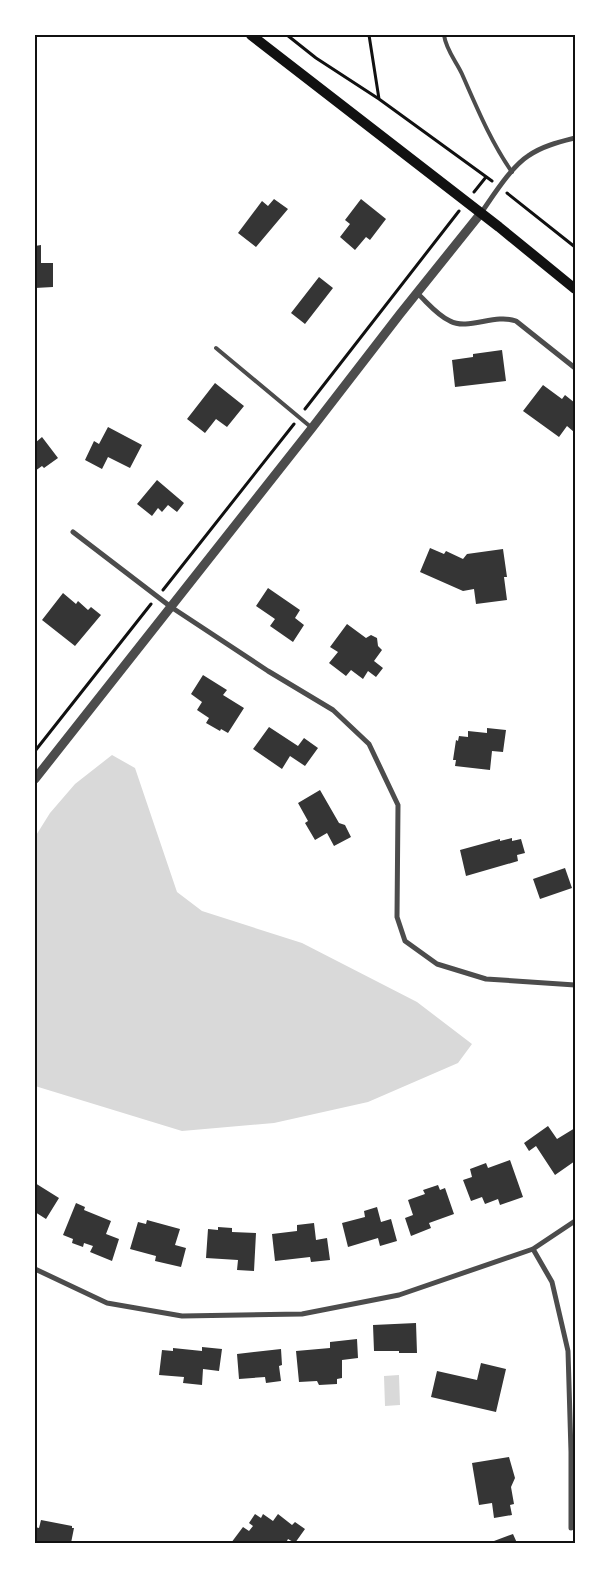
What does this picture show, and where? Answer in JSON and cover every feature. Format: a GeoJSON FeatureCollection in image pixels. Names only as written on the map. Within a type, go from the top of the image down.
{"type":"FeatureCollection","features":[{"type":"Feature","properties":{"kind":"main road"},"geometry":{"type":"LineString","coordinates":[[251,35],[481,213],[575,289]]}},
{"type":"Feature","properties":{"kind":"street"},"geometry":{"type":"LineString","coordinates":[[35,779],[481,213],[499,186],[527,156],[552,144],[575,138]]}},
{"type":"Feature","properties":{"kind":"street"},"geometry":{"type":"LineString","coordinates":[[418,293],[438,313],[452,322],[462,324],[506,318],[516,321],[575,368]]}},
{"type":"Feature","properties":{"kind":"street"},"geometry":{"type":"LineString","coordinates":[[73,532],[171,607],[268,671],[333,710],[369,744],[398,806],[397,917],[405,941],[437,964],[486,979],[575,985]]}},
{"type":"Feature","properties":{"kind":"street"},"geometry":{"type":"LineString","coordinates":[[35,1269],[108,1303],[182,1316],[302,1314],[399,1295],[534,1248],[575,1221]]}},
{"type":"Feature","properties":{"kind":"street"},"geometry":{"type":"LineString","coordinates":[[534,1248],[552,1282],[568,1351],[571,1528]]}},
{"type":"Feature","properties":{"kind":"lane"},"geometry":{"type":"LineString","coordinates":[[444,35],[449,52],[461,73],[469,94],[501,156],[512,172]]}},
{"type":"Feature","properties":{"kind":"lane"},"geometry":{"type":"LineString","coordinates":[[216,348],[312,428]]}},
{"type":"Feature","properties":{"kind":"path"},"geometry":{"type":"LineString","coordinates":[[287,35],[316,58],[379,99],[499,186],[575,247]]}},
{"type":"Feature","properties":{"kind":"path"},"geometry":{"type":"LineString","coordinates":[[369,35],[379,99]]}},
{"type":"Feature","properties":{"kind":"path"},"geometry":{"type":"LineString","coordinates":[[35,751],[486,177]]}},
{"type":"Feature","properties":{"kind":"shaded area"},"geometry":{"type":"Polygon","coordinates":[[[112,755],[135,768],[177,892],[202,911],[302,943],[417,1002],[472,1044],[458,1063],[368,1102],[274,1123],[182,1131],[35,1086],[35,837],[50,813],[75,784],[112,755]]]}},
{"type":"Feature","properties":{"kind":"shaded area"},"geometry":{"type":"Polygon","coordinates":[[[399,1375],[400,1405],[385,1406],[384,1376],[399,1375]]]}},
{"type":"Feature","properties":{"kind":"building"},"geometry":{"type":"Polygon","coordinates":[[[274,199],[288,209],[256,247],[238,233],[262,201],[268,206],[274,199]]]}},
{"type":"Feature","properties":{"kind":"building"},"geometry":{"type":"Polygon","coordinates":[[[361,199],[386,219],[370,240],[366,237],[355,250],[340,237],[350,224],[345,220],[361,199]]]}},
{"type":"Feature","properties":{"kind":"building"},"geometry":{"type":"Polygon","coordinates":[[[41,245],[41,263],[53,263],[53,287],[35,288],[35,246],[41,245]]]}},
{"type":"Feature","properties":{"kind":"building"},"geometry":{"type":"Polygon","coordinates":[[[319,277],[333,288],[305,324],[291,313],[319,277]]]}},
{"type":"Feature","properties":{"kind":"building"},"geometry":{"type":"Polygon","coordinates":[[[502,350],[506,381],[455,387],[452,360],[473,357],[473,354],[502,350]]]}},
{"type":"Feature","properties":{"kind":"building"},"geometry":{"type":"Polygon","coordinates":[[[215,383],[244,406],[227,427],[216,419],[205,433],[187,419],[215,383]]]}},
{"type":"Feature","properties":{"kind":"building"},"geometry":{"type":"Polygon","coordinates":[[[543,385],[562,399],[565,395],[575,403],[574,432],[567,426],[559,437],[523,411],[543,385]]]}},
{"type":"Feature","properties":{"kind":"building"},"geometry":{"type":"Polygon","coordinates":[[[108,427],[142,445],[130,468],[108,457],[102,469],[85,460],[94,441],[99,444],[108,427]]]}},
{"type":"Feature","properties":{"kind":"building"},"geometry":{"type":"Polygon","coordinates":[[[42,437],[58,458],[44,468],[42,466],[35,471],[35,443],[42,437]]]}},
{"type":"Feature","properties":{"kind":"building"},"geometry":{"type":"Polygon","coordinates":[[[157,480],[184,503],[177,512],[168,505],[162,512],[158,508],[152,516],[137,504],[157,480]]]}},
{"type":"Feature","properties":{"kind":"building"},"geometry":{"type":"Polygon","coordinates":[[[430,548],[444,554],[446,551],[463,559],[467,554],[503,549],[507,577],[504,577],[507,600],[476,604],[474,589],[463,591],[420,572],[430,548]]]}},
{"type":"Feature","properties":{"kind":"building"},"geometry":{"type":"Polygon","coordinates":[[[268,588],[300,610],[295,618],[304,625],[293,642],[270,626],[275,619],[256,606],[268,588]]]}},
{"type":"Feature","properties":{"kind":"building"},"geometry":{"type":"Polygon","coordinates":[[[63,593],[76,604],[78,601],[88,610],[91,607],[101,615],[75,646],[42,620],[63,593]]]}},
{"type":"Feature","properties":{"kind":"building"},"geometry":{"type":"Polygon","coordinates":[[[347,624],[366,638],[371,635],[377,638],[378,646],[382,650],[374,661],[383,668],[376,677],[368,671],[363,679],[351,670],[346,676],[329,663],[338,652],[330,647],[347,624]]]}},
{"type":"Feature","properties":{"kind":"building"},"geometry":{"type":"Polygon","coordinates":[[[203,675],[227,690],[223,695],[244,708],[228,733],[206,723],[209,718],[197,710],[202,702],[191,694],[203,675]]]}},
{"type":"Feature","properties":{"kind":"building"},"geometry":{"type":"Polygon","coordinates":[[[269,727],[298,746],[304,738],[318,748],[305,766],[290,756],[282,769],[253,749],[269,727]]]}},
{"type":"Feature","properties":{"kind":"building"},"geometry":{"type":"Polygon","coordinates":[[[487,728],[506,730],[503,752],[492,751],[490,770],[455,766],[456,760],[453,760],[456,740],[458,741],[459,736],[468,737],[468,731],[487,733],[487,728]]]}},
{"type":"Feature","properties":{"kind":"building"},"geometry":{"type":"Polygon","coordinates":[[[320,790],[339,823],[345,825],[351,837],[334,846],[327,833],[315,840],[305,823],[308,821],[298,803],[320,790]]]}},
{"type":"Feature","properties":{"kind":"building"},"geometry":{"type":"Polygon","coordinates":[[[512,838],[512,841],[521,839],[525,853],[517,855],[518,861],[466,876],[460,850],[500,839],[500,841],[512,838]]]}},
{"type":"Feature","properties":{"kind":"building"},"geometry":{"type":"Polygon","coordinates":[[[565,868],[572,888],[540,899],[533,879],[565,868]]]}},
{"type":"Feature","properties":{"kind":"building"},"geometry":{"type":"Polygon","coordinates":[[[548,1126],[557,1139],[575,1128],[575,1161],[555,1175],[536,1146],[529,1151],[524,1143],[548,1126]]]}},
{"type":"Feature","properties":{"kind":"building"},"geometry":{"type":"Polygon","coordinates":[[[510,1160],[523,1197],[500,1205],[498,1199],[485,1204],[482,1197],[471,1201],[463,1180],[472,1177],[470,1169],[486,1163],[488,1168],[510,1160]]]}},
{"type":"Feature","properties":{"kind":"building"},"geometry":{"type":"Polygon","coordinates":[[[35,1183],[59,1198],[46,1219],[35,1212],[35,1183]]]}},
{"type":"Feature","properties":{"kind":"building"},"geometry":{"type":"Polygon","coordinates":[[[438,1185],[440,1190],[445,1188],[454,1214],[429,1223],[431,1228],[411,1236],[405,1218],[413,1215],[408,1200],[425,1194],[423,1190],[438,1185]]]}},
{"type":"Feature","properties":{"kind":"building"},"geometry":{"type":"Polygon","coordinates":[[[76,1203],[85,1207],[84,1210],[111,1221],[106,1234],[119,1239],[112,1261],[90,1252],[93,1246],[84,1243],[83,1247],[72,1243],[73,1239],[63,1235],[76,1203]]]}},
{"type":"Feature","properties":{"kind":"building"},"geometry":{"type":"Polygon","coordinates":[[[377,1207],[381,1222],[391,1219],[397,1241],[380,1246],[378,1238],[348,1247],[342,1223],[365,1217],[364,1211],[377,1207]]]}},
{"type":"Feature","properties":{"kind":"building"},"geometry":{"type":"Polygon","coordinates":[[[147,1220],[180,1229],[175,1245],[186,1248],[181,1267],[155,1261],[156,1256],[130,1249],[138,1222],[146,1224],[147,1220]]]}},
{"type":"Feature","properties":{"kind":"building"},"geometry":{"type":"Polygon","coordinates":[[[314,1223],[316,1240],[327,1238],[330,1260],[311,1262],[310,1257],[275,1261],[272,1234],[297,1231],[297,1225],[314,1223]]]}},
{"type":"Feature","properties":{"kind":"building"},"geometry":{"type":"Polygon","coordinates":[[[218,1227],[232,1228],[232,1232],[256,1233],[254,1271],[237,1270],[238,1260],[206,1258],[208,1229],[218,1230],[218,1227]]]}},
{"type":"Feature","properties":{"kind":"building"},"geometry":{"type":"Polygon","coordinates":[[[416,1323],[417,1353],[374,1351],[373,1325],[416,1323]]]}},
{"type":"Feature","properties":{"kind":"building"},"geometry":{"type":"Polygon","coordinates":[[[357,1339],[358,1358],[342,1360],[342,1378],[337,1379],[337,1384],[319,1385],[317,1381],[299,1382],[296,1351],[330,1348],[330,1342],[357,1339]]]}},
{"type":"Feature","properties":{"kind":"building"},"geometry":{"type":"Polygon","coordinates":[[[202,1347],[222,1349],[219,1371],[203,1369],[202,1385],[183,1383],[184,1377],[159,1375],[162,1350],[173,1351],[173,1348],[202,1351],[202,1347]]]}},
{"type":"Feature","properties":{"kind":"building"},"geometry":{"type":"Polygon","coordinates":[[[281,1349],[282,1365],[279,1366],[281,1381],[266,1383],[265,1377],[239,1379],[237,1354],[281,1349]]]}},
{"type":"Feature","properties":{"kind":"building"},"geometry":{"type":"Polygon","coordinates":[[[481,1363],[506,1369],[496,1412],[431,1397],[437,1371],[477,1380],[481,1363]]]}},
{"type":"Feature","properties":{"kind":"building"},"geometry":{"type":"Polygon","coordinates":[[[509,1457],[515,1478],[511,1487],[514,1504],[510,1505],[512,1515],[494,1518],[492,1503],[479,1505],[472,1463],[509,1457]]]}},
{"type":"Feature","properties":{"kind":"building"},"geometry":{"type":"Polygon","coordinates":[[[255,1514],[261,1518],[263,1514],[273,1521],[278,1514],[292,1525],[295,1522],[305,1529],[295,1543],[288,1539],[286,1543],[231,1543],[243,1527],[249,1531],[253,1526],[249,1523],[255,1514]]]}},
{"type":"Feature","properties":{"kind":"building"},"geometry":{"type":"Polygon","coordinates":[[[41,1520],[72,1526],[74,1528],[71,1543],[35,1543],[35,1527],[39,1528],[41,1520]]]}},
{"type":"Feature","properties":{"kind":"building"},"geometry":{"type":"Polygon","coordinates":[[[513,1534],[517,1543],[495,1543],[494,1541],[513,1534]]]}}]}
